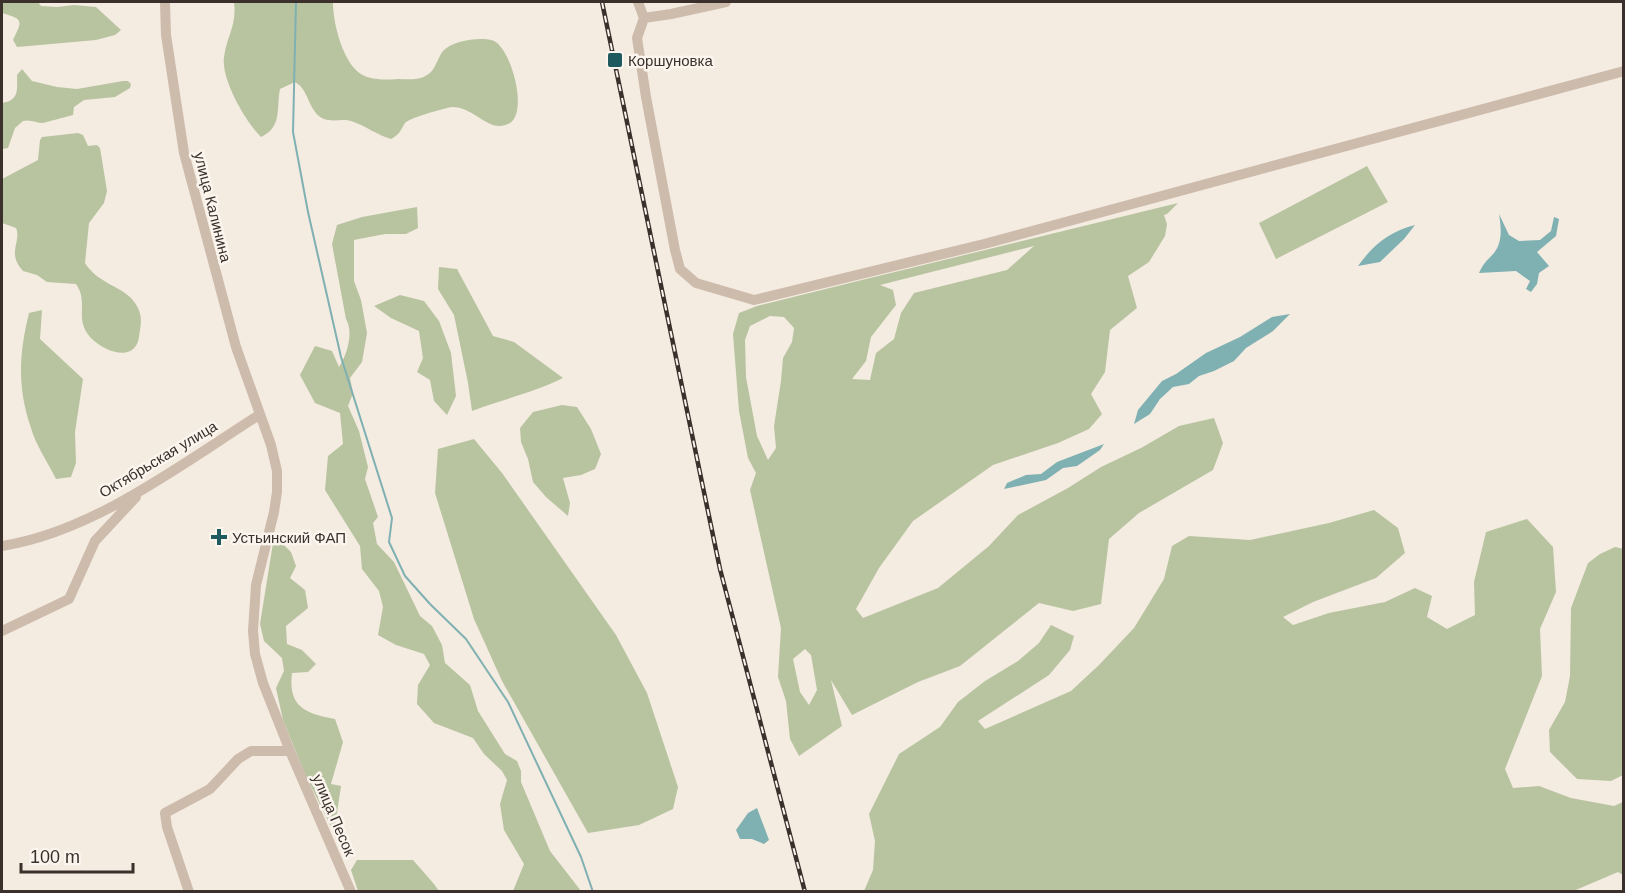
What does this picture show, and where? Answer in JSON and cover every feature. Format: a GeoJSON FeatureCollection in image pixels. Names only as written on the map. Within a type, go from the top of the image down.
{"type":"FeatureCollection","features":[{"type":"Feature","properties":{"kind":"street","name":"улица Калинина"},"geometry":{"type":"LineString","coordinates":[[165,2],[166,35],[184,153],[219,291],[259,415]]}},
{"type":"Feature","properties":{"kind":"street"},"geometry":{"type":"LineString","coordinates":[[638,2],[644,18],[637,38],[648,109],[680,269],[696,283],[754,300],[984,244],[1623,71]]}},
{"type":"Feature","properties":{"kind":"street"},"geometry":{"type":"LineString","coordinates":[[644,18],[726,2]]}},
{"type":"Feature","properties":{"kind":"street","name":"Октябрьская улица"},"geometry":{"type":"LineString","coordinates":[[2,546],[26,542],[70,526],[142,490],[259,415]]}},
{"type":"Feature","properties":{"kind":"street","name":"улица Песок"},"geometry":{"type":"LineString","coordinates":[[259,415],[271,445],[278,492],[256,585],[253,631],[255,654],[263,683],[290,751],[351,891]]}},
{"type":"Feature","properties":{"kind":"street"},"geometry":{"type":"LineString","coordinates":[[2,632],[69,599],[95,541],[142,490]]}},
{"type":"Feature","properties":{"kind":"street"},"geometry":{"type":"LineString","coordinates":[[189,891],[166,827],[165,813],[210,789],[238,759],[250,751],[290,751]]}},
{"type":"Feature","properties":{"kind":"green space"},"geometry":{"type":"Polygon","coordinates":[[[2,2],[38,2],[41,6],[57,7],[74,5],[96,7],[121,30],[115,35],[96,40],[17,47],[13,40],[19,21],[2,13],[2,2]]]}},
{"type":"Feature","properties":{"kind":"green space"},"geometry":{"type":"Polygon","coordinates":[[[234,2],[333,2],[336,28],[350,63],[359,73],[375,79],[421,78],[430,73],[443,51],[452,45],[479,39],[491,40],[498,44],[505,53],[515,78],[518,105],[515,116],[510,123],[495,126],[468,111],[452,107],[427,113],[408,121],[391,139],[351,121],[330,120],[319,116],[312,108],[303,89],[295,82],[280,89],[276,122],[268,133],[261,137],[235,99],[226,77],[224,57],[233,24],[234,2]]]}},
{"type":"Feature","properties":{"kind":"green space"},"geometry":{"type":"Polygon","coordinates":[[[22,69],[32,81],[57,87],[77,89],[123,81],[131,84],[130,88],[115,97],[84,100],[74,107],[73,115],[43,123],[23,121],[15,128],[8,148],[2,149],[2,103],[15,97],[17,75],[22,69]]]}},
{"type":"Feature","properties":{"kind":"green space"},"geometry":{"type":"Polygon","coordinates":[[[78,133],[83,135],[88,146],[97,145],[100,148],[107,191],[104,203],[89,223],[85,263],[97,276],[130,297],[137,306],[140,316],[141,326],[137,343],[125,353],[102,346],[87,333],[82,319],[82,298],[76,284],[47,282],[37,275],[23,271],[15,253],[16,228],[2,223],[2,179],[38,160],[42,137],[78,133]]]}},
{"type":"Feature","properties":{"kind":"green space"},"geometry":{"type":"Polygon","coordinates":[[[1367,166],[1388,202],[1276,259],[1259,223],[1367,166]]]}},
{"type":"Feature","properties":{"kind":"green space"},"geometry":{"type":"Polygon","coordinates":[[[1178,203],[1164,215],[1167,224],[1165,236],[1149,262],[1128,276],[1137,308],[1110,330],[1105,372],[1091,394],[1102,414],[1089,429],[1058,443],[993,465],[913,521],[879,568],[856,609],[863,618],[938,588],[989,546],[1018,515],[1101,467],[1179,426],[1214,418],[1223,443],[1213,470],[1139,513],[1109,539],[1101,604],[1073,611],[1039,603],[960,666],[918,682],[852,715],[831,680],[842,726],[799,756],[790,739],[786,701],[778,677],[781,628],[750,490],[756,473],[748,458],[739,411],[733,334],[739,313],[757,306],[1178,203]],[[1034,246],[880,285],[893,290],[896,305],[871,337],[866,361],[852,379],[870,380],[876,353],[894,339],[901,313],[914,293],[1007,270],[1034,246]],[[770,316],[750,326],[745,340],[746,377],[757,436],[768,460],[776,448],[774,426],[783,358],[792,342],[794,328],[784,317],[770,316]],[[805,649],[793,659],[800,692],[809,705],[817,690],[811,655],[805,649]]]}},
{"type":"Feature","properties":{"kind":"green space"},"geometry":{"type":"Polygon","coordinates":[[[417,207],[418,228],[406,234],[385,234],[354,240],[354,281],[361,300],[367,333],[362,362],[350,378],[353,393],[348,406],[359,431],[368,467],[365,479],[378,517],[373,523],[377,544],[394,562],[420,616],[432,626],[442,645],[445,663],[470,685],[478,711],[505,754],[517,761],[521,771],[521,782],[550,851],[581,891],[513,891],[524,864],[504,830],[500,804],[507,780],[473,738],[434,723],[417,704],[418,685],[430,665],[424,654],[396,645],[378,635],[383,607],[379,591],[362,569],[360,546],[325,490],[328,456],[343,444],[340,413],[315,403],[300,375],[315,346],[332,351],[339,367],[345,356],[349,331],[332,244],[337,225],[362,217],[417,207]]]}},
{"type":"Feature","properties":{"kind":"green space"},"geometry":{"type":"Polygon","coordinates":[[[439,267],[457,269],[493,336],[514,342],[563,378],[472,411],[454,315],[438,289],[439,267]]]}},
{"type":"Feature","properties":{"kind":"green space"},"geometry":{"type":"Polygon","coordinates":[[[400,295],[424,301],[439,321],[451,353],[456,396],[447,415],[434,401],[430,380],[417,372],[423,358],[419,331],[391,318],[374,306],[400,295]]]}},
{"type":"Feature","properties":{"kind":"green space"},"geometry":{"type":"Polygon","coordinates":[[[42,310],[40,339],[83,379],[75,432],[76,463],[71,477],[56,479],[33,435],[23,398],[21,370],[23,342],[29,313],[42,310]]]}},
{"type":"Feature","properties":{"kind":"green space"},"geometry":{"type":"Polygon","coordinates":[[[562,405],[577,407],[591,429],[601,454],[595,469],[581,475],[563,478],[570,503],[568,516],[533,482],[528,459],[521,442],[520,428],[533,412],[562,405]]]}},
{"type":"Feature","properties":{"kind":"green space"},"geometry":{"type":"Polygon","coordinates":[[[474,439],[502,473],[616,635],[647,693],[678,787],[673,809],[639,825],[588,833],[502,681],[474,619],[435,493],[438,449],[474,439]]]}},
{"type":"Feature","properties":{"kind":"green space"},"geometry":{"type":"Polygon","coordinates":[[[1374,510],[1398,528],[1405,553],[1376,578],[1313,602],[1283,617],[1293,625],[1329,613],[1385,602],[1415,588],[1432,596],[1427,617],[1447,629],[1475,615],[1474,582],[1486,532],[1527,519],[1553,547],[1556,592],[1540,629],[1542,676],[1505,769],[1513,788],[1539,786],[1571,798],[1614,806],[1623,802],[1623,875],[1618,872],[1571,892],[864,891],[873,870],[875,841],[869,814],[899,754],[940,727],[958,702],[985,681],[1018,661],[1039,643],[1051,625],[1074,636],[1070,650],[1049,675],[978,721],[985,729],[1071,691],[1099,665],[1134,628],[1164,579],[1172,546],[1189,536],[1250,540],[1329,523],[1374,510]]]}},
{"type":"Feature","properties":{"kind":"green space"},"geometry":{"type":"Polygon","coordinates":[[[273,543],[282,543],[291,552],[296,566],[290,578],[305,590],[308,608],[286,626],[287,644],[302,650],[316,664],[308,672],[292,673],[293,694],[296,701],[307,711],[335,719],[343,742],[331,784],[341,786],[334,833],[305,774],[283,720],[276,688],[284,671],[282,658],[264,641],[260,624],[273,543]]]}},
{"type":"Feature","properties":{"kind":"green space"},"geometry":{"type":"Polygon","coordinates":[[[1615,547],[1624,549],[1623,775],[1611,781],[1577,779],[1550,752],[1549,730],[1565,702],[1570,676],[1571,608],[1588,563],[1615,547]]]}},
{"type":"Feature","properties":{"kind":"green space"},"geometry":{"type":"Polygon","coordinates":[[[357,860],[413,860],[439,891],[358,891],[351,870],[357,860]]]}},
{"type":"Feature","properties":{"kind":"water"},"geometry":{"type":"Polygon","coordinates":[[[1499,214],[1509,235],[1519,241],[1540,240],[1551,231],[1554,217],[1559,219],[1556,236],[1537,252],[1549,266],[1539,273],[1537,284],[1531,292],[1526,289],[1530,281],[1516,271],[1479,273],[1499,244],[1501,229],[1499,214]]]}},
{"type":"Feature","properties":{"kind":"water"},"geometry":{"type":"Polygon","coordinates":[[[1415,225],[1380,262],[1358,266],[1383,240],[1397,231],[1415,225]]]}},
{"type":"Feature","properties":{"kind":"water"},"geometry":{"type":"Polygon","coordinates":[[[1290,314],[1273,331],[1246,348],[1234,361],[1199,376],[1189,384],[1173,387],[1160,399],[1150,414],[1134,424],[1138,410],[1162,381],[1206,353],[1240,337],[1272,317],[1290,314]]]}},
{"type":"Feature","properties":{"kind":"water"},"geometry":{"type":"Polygon","coordinates":[[[1104,444],[1100,450],[1077,466],[1063,468],[1046,480],[1004,489],[1007,483],[1026,475],[1041,474],[1057,462],[1104,444]]]}},
{"type":"Feature","properties":{"kind":"water"},"geometry":{"type":"Polygon","coordinates":[[[757,808],[769,840],[764,844],[752,839],[740,839],[736,830],[748,813],[757,808]]]}},
{"type":"Feature","properties":{"kind":"waterway"},"geometry":{"type":"LineString","coordinates":[[296,2],[293,132],[308,212],[341,357],[392,518],[389,542],[405,576],[466,639],[508,702],[581,857],[593,892]]}},
{"type":"Feature","properties":{"kind":"railway"},"geometry":{"type":"LineString","coordinates":[[602,2],[720,569],[805,892]]}},
{"type":"Feature","properties":{"kind":"place","name":"Коршуновка"},"geometry":{"type":"Point","coordinates":[615,60]}},
{"type":"Feature","properties":{"kind":"place","name":"Устьинский ФАП"},"geometry":{"type":"Point","coordinates":[219,537]}}]}
